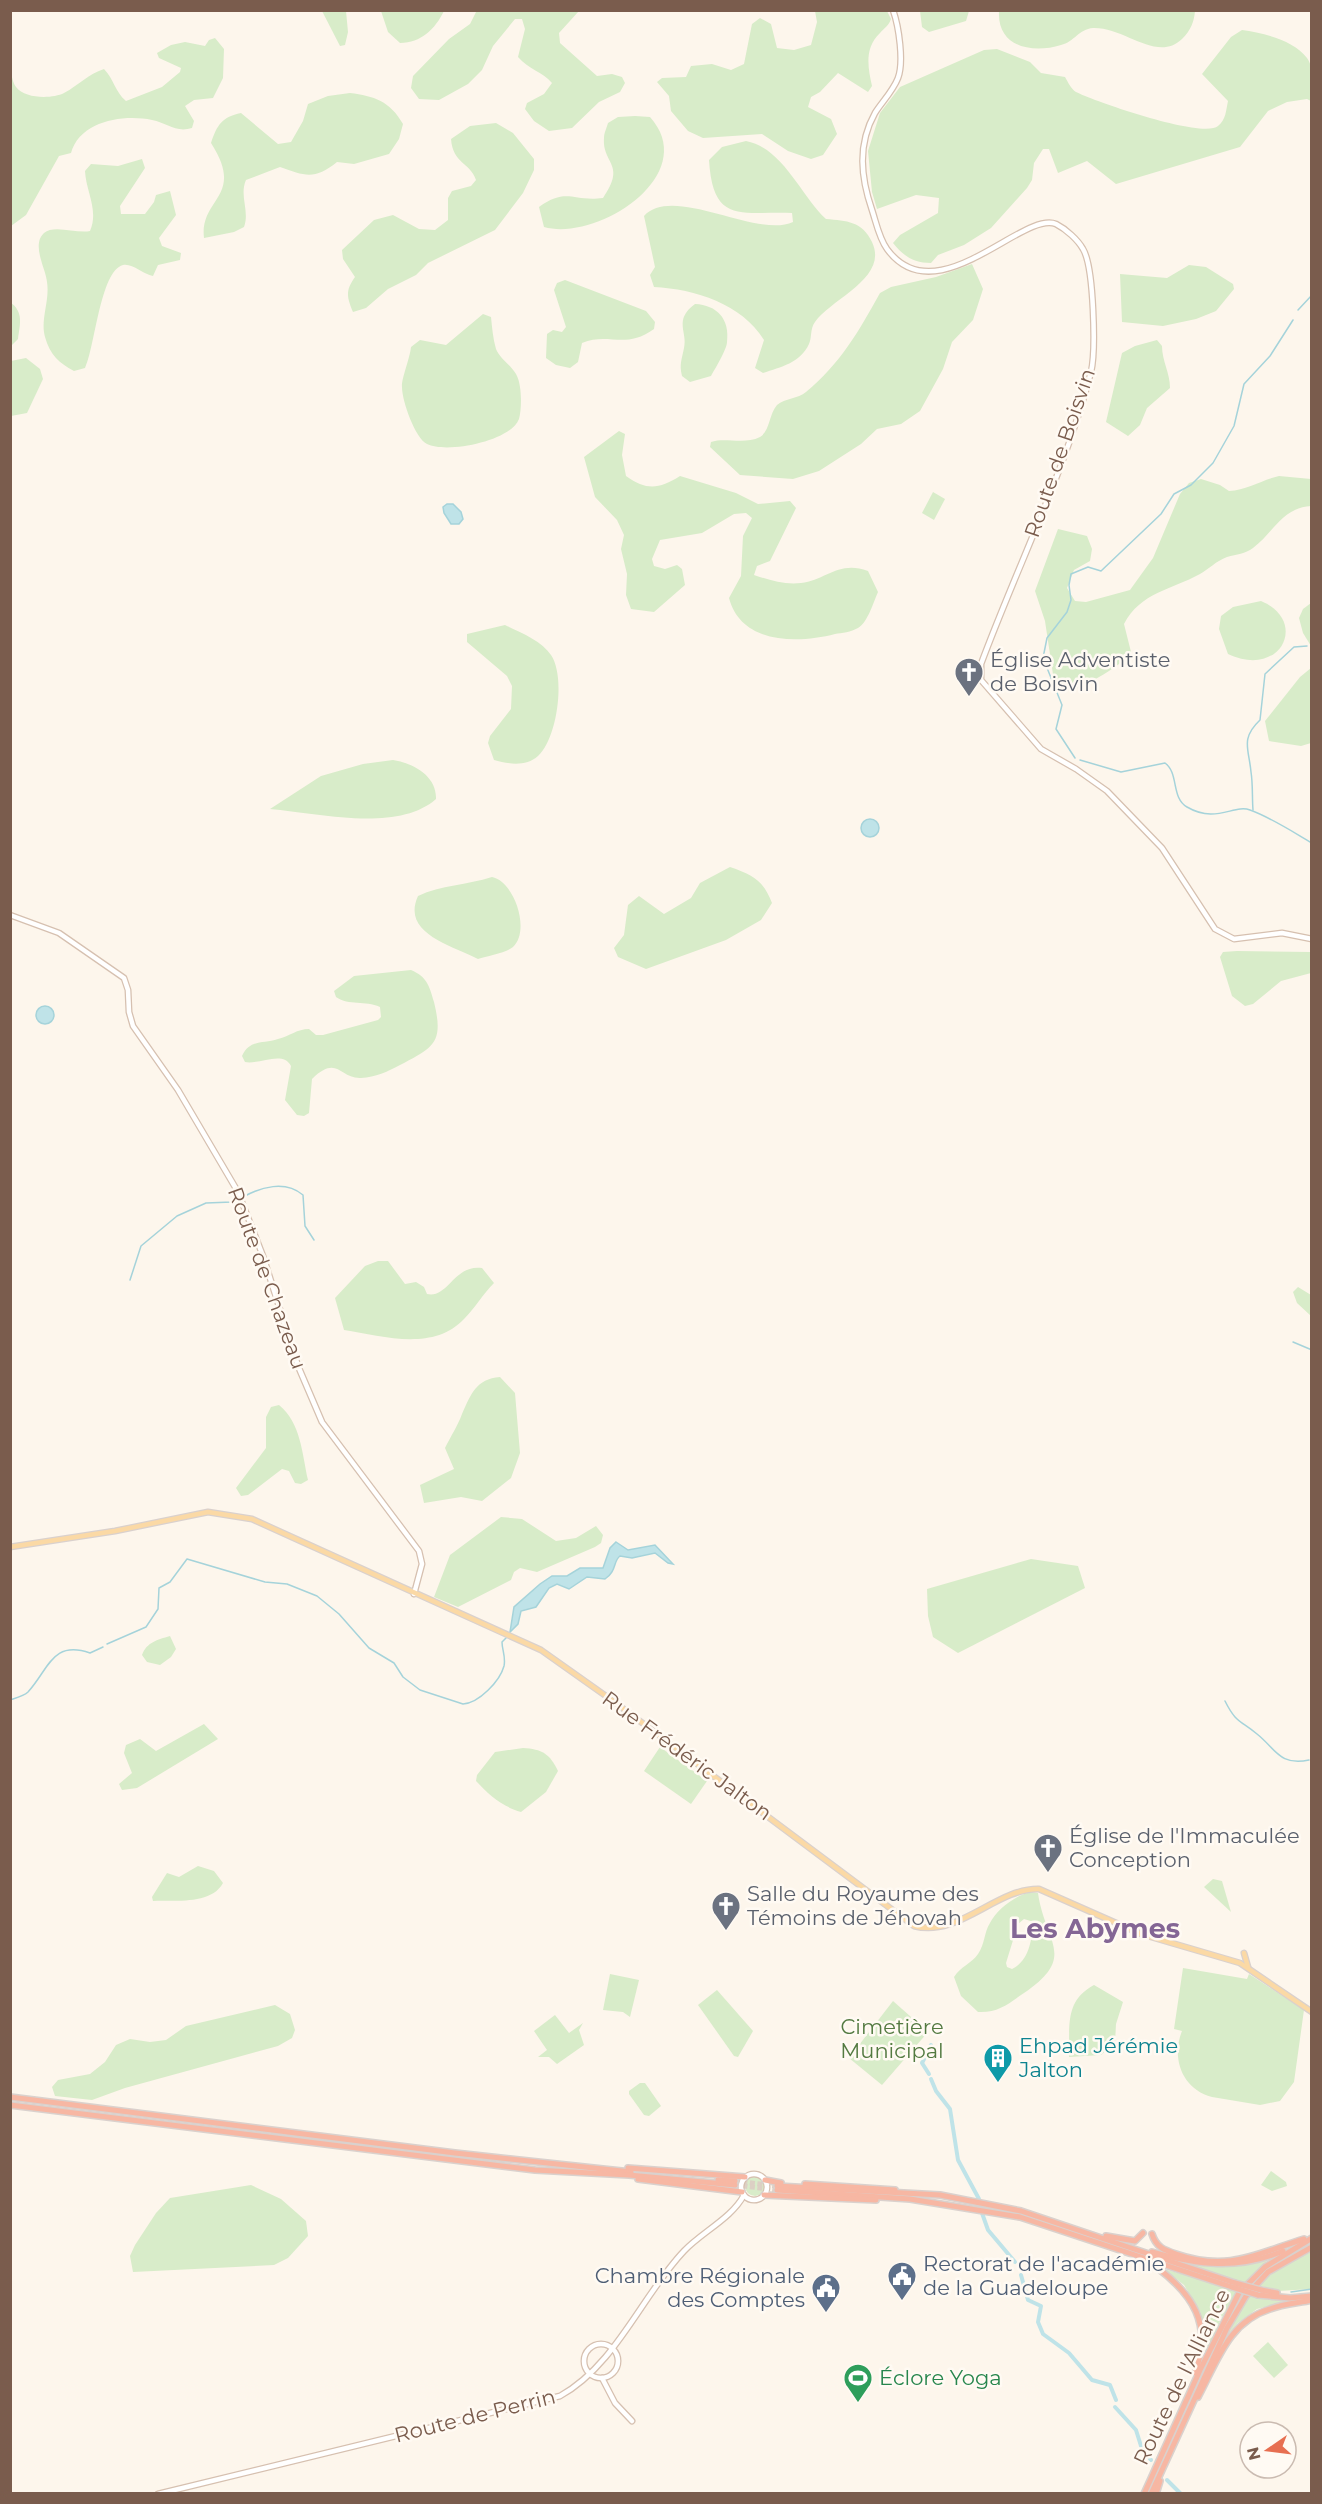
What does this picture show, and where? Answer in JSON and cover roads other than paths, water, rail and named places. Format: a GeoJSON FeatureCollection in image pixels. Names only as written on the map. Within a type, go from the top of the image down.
{"type":"FeatureCollection","features":[{"type":"Feature","properties":{"kind":"highway"},"geometry":{"type":"LineString","coordinates":[[10,2097],[594,2171],[743,2193]]}},
{"type":"Feature","properties":{"kind":"highway"},"geometry":{"type":"LineString","coordinates":[[10,2105],[535,2170],[745,2177]]}},
{"type":"Feature","properties":{"kind":"highway"},"geometry":{"type":"LineString","coordinates":[[594,2171],[735,2183]]}},
{"type":"Feature","properties":{"kind":"highway"},"geometry":{"type":"LineString","coordinates":[[765,2180],[888,2188],[899,2195]]}},
{"type":"Feature","properties":{"kind":"highway"},"geometry":{"type":"LineString","coordinates":[[777,2188],[899,2195],[1020,2217],[1098,2241],[1149,2262],[1260,2292],[1308,2301]]}},
{"type":"Feature","properties":{"kind":"highway"},"geometry":{"type":"LineString","coordinates":[[764,2195],[940,2195],[1011,2209],[1183,2261],[1213,2265],[1256,2261],[1293,2248]]}},
{"type":"Feature","properties":{"kind":"highway"},"geometry":{"type":"LineString","coordinates":[[1081,2230],[1234,2285]]}},
{"type":"Feature","properties":{"kind":"highway"},"geometry":{"type":"LineString","coordinates":[[1101,2235],[1135,2241],[1143,2233]]}},
{"type":"Feature","properties":{"kind":"highway"},"geometry":{"type":"LineString","coordinates":[[1152,2234],[1156,2245],[1162,2250],[1194,2259],[1221,2262],[1242,2260],[1268,2253],[1311,2237]]}},
{"type":"Feature","properties":{"kind":"highway","name":"Route de l'Alliance"},"geometry":{"type":"LineString","coordinates":[[1151,2493],[1239,2293],[1265,2267],[1311,2237]]}},
{"type":"Feature","properties":{"kind":"highway","name":"Route de l'Alliance"},"geometry":{"type":"LineString","coordinates":[[1144,2493],[1246,2295],[1268,2272],[1310,2248]]}},
{"type":"Feature","properties":{"kind":"highway"},"geometry":{"type":"LineString","coordinates":[[1149,2262],[1185,2291],[1195,2307],[1200,2322],[1202,2346],[1185,2412]]}},
{"type":"Feature","properties":{"kind":"highway"},"geometry":{"type":"LineString","coordinates":[[1260,2292],[1311,2294]]}},
{"type":"Feature","properties":{"kind":"highway"},"geometry":{"type":"LineString","coordinates":[[1185,2412],[1224,2345],[1237,2328],[1263,2311],[1308,2301]]}},
{"type":"Feature","properties":{"kind":"highway"},"geometry":{"type":"LineString","coordinates":[[1156,2493],[1167,2458]]}},
{"type":"Feature","properties":{"kind":"main road","name":"Route de Boisvin"},"geometry":{"type":"LineString","coordinates":[[893,10],[898,28],[898,78],[875,114],[865,138],[861,165],[867,195],[885,247],[899,262],[914,269],[951,267],[970,262],[1033,227],[1050,223],[1066,231],[1083,248],[1090,275],[1093,336],[1091,370],[1058,470],[983,658],[981,680],[1041,749],[1076,769],[1107,791],[1162,848],[1215,929],[1234,939],[1282,933],[1311,939]]}},
{"type":"Feature","properties":{"kind":"main road","name":"Route de Chazeau"},"geometry":{"type":"LineString","coordinates":[[10,915],[59,933],[121,975],[129,990],[129,1012],[134,1026],[178,1090],[238,1192],[263,1256],[298,1366],[322,1422],[419,1551],[422,1564],[414,1594]]}},
{"type":"Feature","properties":{"kind":"main road","name":"Rue Frédéric Jalton"},"geometry":{"type":"LineString","coordinates":[[10,1547],[115,1532],[185,1515],[208,1512],[230,1513],[252,1519],[414,1594],[507,1633],[579,1676],[799,1839],[903,1920],[926,1928],[950,1923],[1004,1897],[1023,1890],[1039,1889],[1117,1925],[1180,1947],[1235,1961],[1248,1967],[1311,2012]]}},
{"type":"Feature","properties":{"kind":"main road"},"geometry":{"type":"LineString","coordinates":[[1244,1953],[1248,1967]]}},
{"type":"Feature","properties":{"kind":"main road"},"geometry":{"type":"LineString","coordinates":[[755,2174],[765,2180],[767,2190],[764,2195],[753,2200],[743,2193],[742,2182],[745,2177],[755,2174]]}},
{"type":"Feature","properties":{"kind":"main road","name":"Route de Perrin"},"geometry":{"type":"LineString","coordinates":[[158,2493],[532,2405],[561,2396],[590,2373],[683,2252],[728,2213],[743,2193]]}},
{"type":"Feature","properties":{"kind":"main road"},"geometry":{"type":"LineString","coordinates":[[612,2396],[611,2375],[618,2362],[611,2348],[598,2345],[588,2351],[585,2364],[590,2373],[602,2378],[612,2396],[632,2421]]}},
{"type":"Feature","properties":{"kind":"main road"},"geometry":{"type":"LineString","coordinates":[[602,2378],[611,2375]]}},
{"type":"Feature","properties":{"kind":"water"},"geometry":{"type":"Polygon","coordinates":[[[453,504],[461,512],[463,519],[459,524],[451,524],[444,513],[443,507],[453,504]]]}},
{"type":"Feature","properties":{"kind":"water"},"geometry":{"type":"Polygon","coordinates":[[[870,819],[876,822],[879,828],[876,834],[870,837],[864,834],[861,828],[864,822],[870,819]]]}},
{"type":"Feature","properties":{"kind":"water"},"geometry":{"type":"Polygon","coordinates":[[[45,1006],[51,1009],[54,1015],[51,1021],[45,1024],[39,1021],[36,1015],[39,1009],[45,1006]]]}},
{"type":"Feature","properties":{"kind":"water"},"geometry":{"type":"Polygon","coordinates":[[[616,1542],[628,1550],[655,1545],[673,1564],[655,1553],[632,1558],[620,1556],[605,1579],[587,1577],[569,1589],[557,1584],[549,1588],[536,1607],[521,1611],[518,1624],[510,1632],[514,1607],[540,1584],[552,1576],[567,1576],[580,1568],[603,1568],[610,1548],[616,1542]]]}},
{"type":"Feature","properties":{"kind":"waterway"},"geometry":{"type":"LineString","coordinates":[[1298,310],[1312,295]]}},
{"type":"Feature","properties":{"kind":"waterway"},"geometry":{"type":"LineString","coordinates":[[1075,758],[1056,729],[1062,705],[1043,658],[1047,638],[1067,612],[1071,600],[1069,585],[1071,574],[1088,567],[1101,571],[1161,514],[1174,494],[1191,485],[1213,463],[1234,426],[1244,384],[1270,356],[1293,320]]}},
{"type":"Feature","properties":{"kind":"waterway"},"geometry":{"type":"LineString","coordinates":[[1253,810],[1252,777],[1247,744],[1250,733],[1260,720],[1265,674],[1294,647],[1307,646]]}},
{"type":"Feature","properties":{"kind":"waterway"},"geometry":{"type":"LineString","coordinates":[[1080,760],[1121,772],[1165,763],[1172,773],[1179,798],[1187,807],[1207,814],[1237,809],[1250,810],[1312,843]]}},
{"type":"Feature","properties":{"kind":"waterway"},"geometry":{"type":"LineString","coordinates":[[243,1197],[265,1188],[281,1186],[296,1190],[303,1195],[305,1226],[314,1240]]}},
{"type":"Feature","properties":{"kind":"waterway"},"geometry":{"type":"LineString","coordinates":[[130,1280],[141,1246],[177,1216],[206,1203],[232,1202],[239,1199]]}},
{"type":"Feature","properties":{"kind":"waterway"},"geometry":{"type":"LineString","coordinates":[[1293,1342],[1312,1350]]}},
{"type":"Feature","properties":{"kind":"waterway"},"geometry":{"type":"LineString","coordinates":[[107,1644],[146,1627],[158,1609],[159,1588],[170,1582],[187,1559],[265,1582],[287,1584],[317,1596],[339,1614],[369,1648],[394,1663],[403,1677],[420,1690],[463,1704],[476,1700],[488,1690],[502,1672],[505,1660],[502,1642],[506,1638]]}},
{"type":"Feature","properties":{"kind":"waterway"},"geometry":{"type":"LineString","coordinates":[[10,1700],[28,1692],[59,1654],[67,1650],[90,1653],[103,1647]]}},
{"type":"Feature","properties":{"kind":"waterway"},"geometry":{"type":"LineString","coordinates":[[1225,1701],[1235,1717],[1279,1755],[1291,1761],[1309,1760]]}},
{"type":"Feature","properties":{"kind":"waterway"},"geometry":{"type":"LineString","coordinates":[[929,2074],[922,2063],[931,2045]]}},
{"type":"Feature","properties":{"kind":"waterway"},"geometry":{"type":"LineString","coordinates":[[931,2079],[936,2091],[950,2109],[958,2160],[979,2199]]}},
{"type":"Feature","properties":{"kind":"waterway"},"geometry":{"type":"LineString","coordinates":[[982,2213],[988,2230],[1015,2262]]}},
{"type":"Feature","properties":{"kind":"waterway"},"geometry":{"type":"LineString","coordinates":[[1021,2275],[1028,2300],[1041,2306],[1038,2322],[1043,2334],[1069,2353],[1092,2380],[1110,2385],[1116,2400]]}},
{"type":"Feature","properties":{"kind":"waterway"},"geometry":{"type":"LineString","coordinates":[[1291,2292],[1312,2289]]}},
{"type":"Feature","properties":{"kind":"waterway"},"geometry":{"type":"LineString","coordinates":[[1115,2407],[1136,2430],[1141,2446],[1151,2460]]}},
{"type":"Feature","properties":{"kind":"waterway"},"geometry":{"type":"LineString","coordinates":[[1167,2480],[1181,2494]]}},
{"type":"Feature","properties":{"kind":"tunnel"},"geometry":{"type":"LineString","coordinates":[[735,2181],[777,2186]]}},
{"type":"Feature","properties":{"kind":"tunnel"},"geometry":{"type":"LineString","coordinates":[[735,2185],[777,2190]]}},
{"type":"Feature","properties":{"kind":"place","name":"Église Adventiste de Boisvin"},"geometry":{"type":"Point","coordinates":[969,698]}},
{"type":"Feature","properties":{"kind":"place","name":"Église de l'Immaculée Conception"},"geometry":{"type":"Point","coordinates":[1048,1874]}},
{"type":"Feature","properties":{"kind":"place","name":"Salle du Royaume des Témoins de Jéhovah"},"geometry":{"type":"Point","coordinates":[726,1932]}},
{"type":"Feature","properties":{"kind":"place","name":"Ehpad Jérémie Jalton"},"geometry":{"type":"Point","coordinates":[998,2084]}},
{"type":"Feature","properties":{"kind":"place","name":"Rectorat de l'académie de la Guadeloupe"},"geometry":{"type":"Point","coordinates":[902,2302]}},
{"type":"Feature","properties":{"kind":"place","name":"Chambre Régionale des Comptes"},"geometry":{"type":"Point","coordinates":[826,2314]}},
{"type":"Feature","properties":{"kind":"place","name":"Éclore Yoga"},"geometry":{"type":"Point","coordinates":[858,2404]}},
{"type":"Feature","properties":{"kind":"district","name":"Les Abymes"},"geometry":{"type":"Point","coordinates":[1095,1929]}},
{"type":"Feature","properties":{"kind":"park label","name":"Cimetière Municipal"},"geometry":{"type":"Point","coordinates":[892,2039]}}]}
